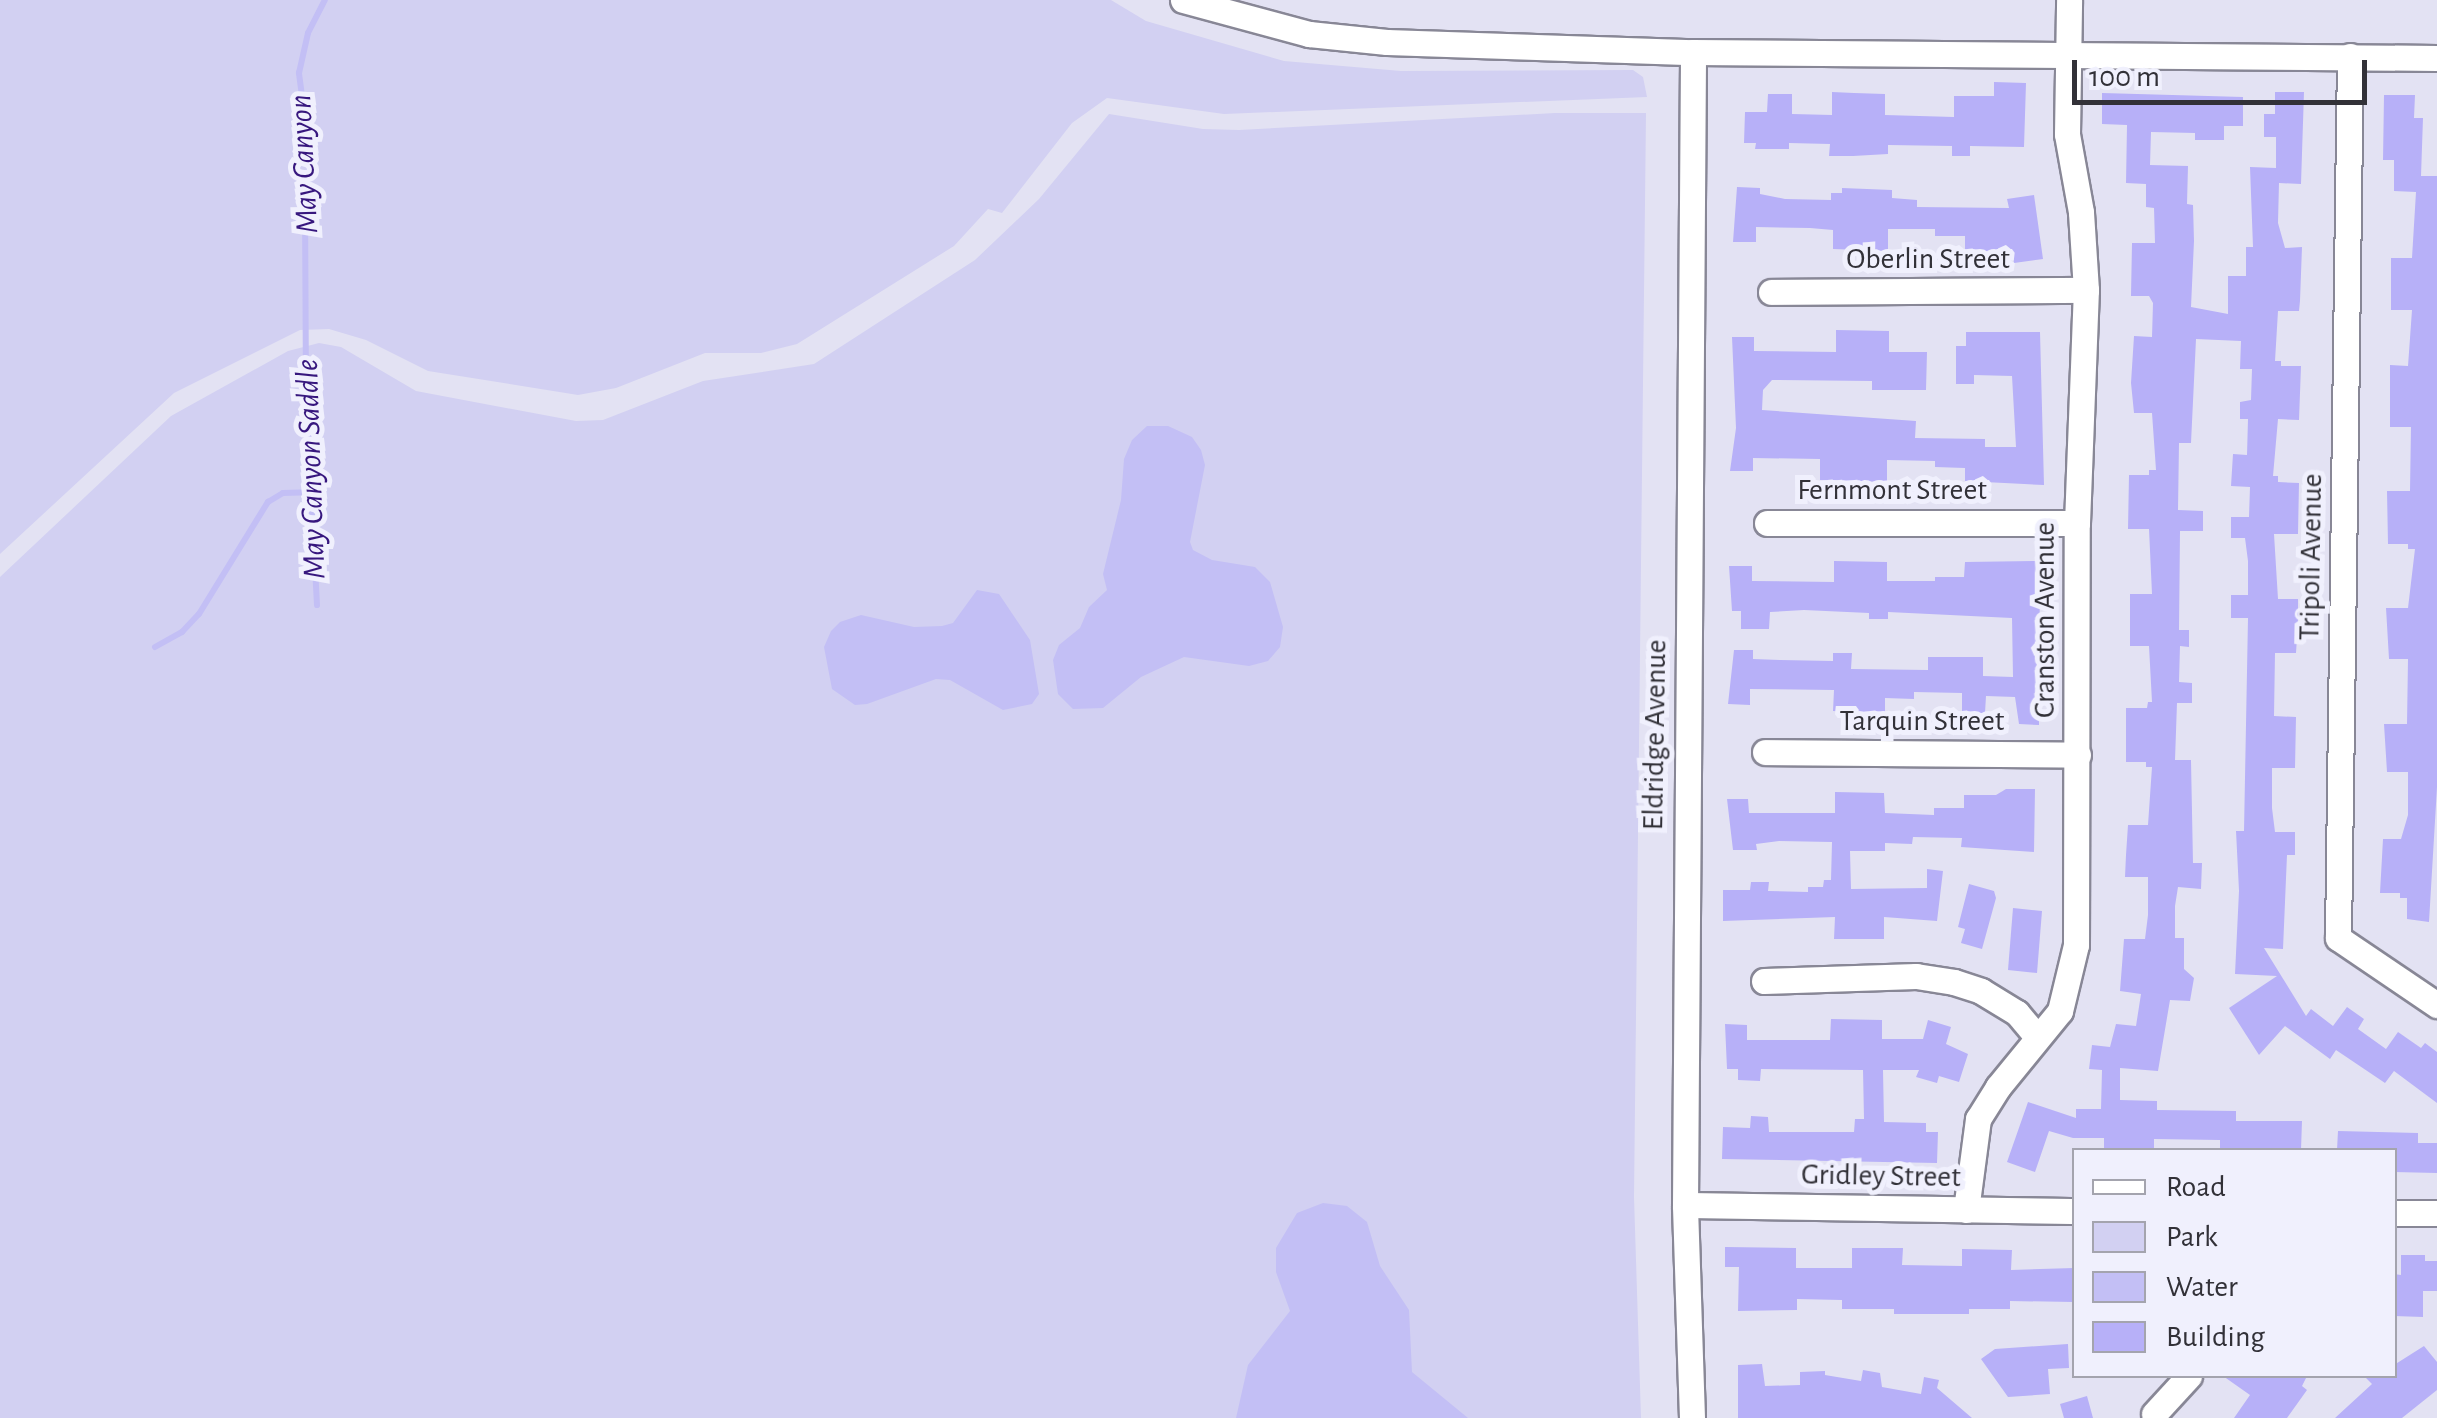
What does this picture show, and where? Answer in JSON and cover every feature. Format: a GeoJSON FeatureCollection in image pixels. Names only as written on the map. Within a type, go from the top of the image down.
{"type":"FeatureCollection","features":[{"type":"Feature","properties":{"kind":"street"},"geometry":{"type":"LineString","coordinates":[[1183,0],[1308,34],[1368,40],[1693,52],[2437,58]]}},
{"type":"Feature","properties":{"kind":"street","name":"Cranston Avenue"},"geometry":{"type":"LineString","coordinates":[[1966,1210],[1978,1119],[2036,1037],[2060,1011],[2076,945],[2077,522],[2086,290],[2082,212],[2067,134],[2069,0]]}},
{"type":"Feature","properties":{"kind":"street","name":"Eldridge Avenue"},"geometry":{"type":"LineString","coordinates":[[1692,1418],[1685,1205],[1693,52]]}},
{"type":"Feature","properties":{"kind":"street","name":"Tripoli Avenue"},"geometry":{"type":"LineString","coordinates":[[2350,56],[2338,938],[2437,1005]]}},
{"type":"Feature","properties":{"kind":"street","name":"Oberlin Street"},"geometry":{"type":"LineString","coordinates":[[1771,292],[2086,290]]}},
{"type":"Feature","properties":{"kind":"street","name":"Fernmont Street"},"geometry":{"type":"LineString","coordinates":[[1767,523],[2077,522]]}},
{"type":"Feature","properties":{"kind":"street","name":"Tarquin Street"},"geometry":{"type":"LineString","coordinates":[[1765,752],[2078,754]]}},
{"type":"Feature","properties":{"kind":"street"},"geometry":{"type":"LineString","coordinates":[[1764,982],[1916,976],[1954,982],[1981,991],[2017,1014],[2036,1037]]}},
{"type":"Feature","properties":{"kind":"street","name":"Gridley Street"},"geometry":{"type":"LineString","coordinates":[[1685,1205],[2072,1211]]}},
{"type":"Feature","properties":{"kind":"street"},"geometry":{"type":"LineString","coordinates":[[2397,1213],[2437,1214]]}},
{"type":"Feature","properties":{"kind":"street"},"geometry":{"type":"LineString","coordinates":[[2154,1414],[2186,1378]]}},
{"type":"Feature","properties":{"kind":"green space"},"geometry":{"type":"Polygon","coordinates":[[[0,0],[1111,0],[1146,21],[1284,61],[1401,71],[1633,70],[1643,77],[1647,97],[1224,114],[1107,98],[1072,123],[1002,213],[988,209],[954,246],[797,344],[761,353],[705,353],[616,388],[578,395],[428,371],[366,340],[329,329],[300,330],[174,393],[0,554],[0,0]]]}},
{"type":"Feature","properties":{"kind":"green space"},"geometry":{"type":"Polygon","coordinates":[[[1555,113],[1646,113],[1634,1197],[1641,1418],[0,1418],[0,577],[171,416],[288,351],[319,343],[341,347],[416,391],[576,421],[603,420],[703,381],[814,364],[975,260],[1039,199],[1109,114],[1203,129],[1239,130],[1555,113]]]}},
{"type":"Feature","properties":{"kind":"water"},"geometry":{"type":"Polygon","coordinates":[[[1147,426],[1168,426],[1192,437],[1201,450],[1205,465],[1190,542],[1193,550],[1212,560],[1255,567],[1270,582],[1283,627],[1280,647],[1268,661],[1249,666],[1184,657],[1141,677],[1103,708],[1073,709],[1058,694],[1053,660],[1059,645],[1080,628],[1089,607],[1107,590],[1103,574],[1121,500],[1124,459],[1132,440],[1147,426]]]}},
{"type":"Feature","properties":{"kind":"water"},"geometry":{"type":"Polygon","coordinates":[[[977,590],[999,594],[1030,640],[1039,694],[1032,704],[1003,710],[950,680],[936,679],[855,705],[832,689],[824,647],[840,622],[861,615],[914,627],[942,626],[953,623],[977,590]]]}},
{"type":"Feature","properties":{"kind":"water"},"geometry":{"type":"Polygon","coordinates":[[[1323,1203],[1347,1206],[1367,1222],[1380,1266],[1409,1310],[1412,1372],[1468,1418],[1236,1418],[1248,1365],[1290,1311],[1276,1272],[1276,1248],[1297,1213],[1323,1203]]]}},
{"type":"Feature","properties":{"kind":"building"},"geometry":{"type":"Polygon","coordinates":[[[1994,82],[2026,83],[2024,147],[1970,146],[1970,156],[1952,156],[1952,146],[1888,145],[1888,154],[1829,156],[1830,144],[1789,143],[1789,149],[1755,149],[1756,143],[1744,143],[1745,112],[1767,112],[1768,94],[1792,94],[1792,114],[1832,115],[1832,92],[1885,94],[1885,115],[1954,117],[1954,96],[1994,96],[1994,82]]]}},
{"type":"Feature","properties":{"kind":"building"},"geometry":{"type":"Polygon","coordinates":[[[2275,92],[2304,92],[2301,184],[2279,183],[2278,223],[2285,248],[2302,247],[2299,311],[2278,311],[2275,361],[2281,361],[2281,366],[2301,366],[2299,420],[2278,419],[2273,476],[2278,476],[2278,482],[2299,483],[2298,534],[2274,534],[2278,599],[2298,599],[2298,622],[2296,653],[2275,653],[2274,716],[2296,717],[2295,768],[2272,768],[2272,808],[2275,832],[2295,832],[2295,855],[2287,855],[2283,949],[2264,948],[2306,1016],[2311,1009],[2333,1026],[2347,1007],[2364,1019],[2358,1029],[2386,1049],[2398,1032],[2421,1048],[2425,1043],[2437,1052],[2437,1103],[2394,1071],[2385,1083],[2336,1050],[2330,1059],[2285,1026],[2259,1055],[2229,1008],[2277,976],[2235,974],[2239,891],[2236,831],[2244,831],[2248,618],[2231,618],[2231,595],[2248,595],[2248,561],[2245,538],[2231,538],[2231,517],[2249,517],[2250,487],[2231,486],[2233,454],[2247,455],[2248,419],[2240,419],[2240,402],[2251,400],[2252,369],[2240,369],[2241,341],[2196,339],[2191,443],[2179,443],[2178,510],[2203,511],[2203,531],[2180,531],[2179,630],[2189,630],[2189,647],[2180,646],[2179,682],[2192,683],[2192,703],[2177,703],[2175,760],[2191,760],[2193,863],[2202,863],[2201,889],[2178,887],[2175,906],[2175,938],[2184,938],[2184,969],[2194,978],[2190,1001],[2170,1000],[2158,1071],[2120,1068],[2120,1100],[2157,1101],[2157,1110],[2236,1111],[2236,1121],[2302,1121],[2301,1148],[2220,1148],[2220,1140],[2154,1139],[2154,1148],[2104,1148],[2104,1138],[2073,1138],[2049,1131],[2035,1172],[2007,1162],[2028,1102],[2076,1118],[2076,1109],[2101,1109],[2102,1070],[2089,1069],[2092,1045],[2110,1047],[2116,1024],[2136,1026],[2141,994],[2120,991],[2124,939],[2145,939],[2148,915],[2148,877],[2125,877],[2128,825],[2148,825],[2152,767],[2146,767],[2146,762],[2126,762],[2126,708],[2147,708],[2148,702],[2152,702],[2149,646],[2130,646],[2130,594],[2152,594],[2149,529],[2128,529],[2129,475],[2149,475],[2149,470],[2156,470],[2152,413],[2134,413],[2131,383],[2134,336],[2152,337],[2153,303],[2149,296],[2131,296],[2132,243],[2155,243],[2154,208],[2146,207],[2146,184],[2126,183],[2127,125],[2102,124],[2102,93],[2243,97],[2243,126],[2224,126],[2224,140],[2195,140],[2195,133],[2151,132],[2150,165],[2188,166],[2187,204],[2193,205],[2194,241],[2191,307],[2228,314],[2228,276],[2246,276],[2246,247],[2253,247],[2250,167],[2276,168],[2276,137],[2264,137],[2264,114],[2275,114],[2275,92]]]}},
{"type":"Feature","properties":{"kind":"building"},"geometry":{"type":"Polygon","coordinates":[[[2384,95],[2415,95],[2414,118],[2423,118],[2421,176],[2437,176],[2437,787],[2429,922],[2407,919],[2407,898],[2400,898],[2400,893],[2380,893],[2383,839],[2401,839],[2408,815],[2408,772],[2387,772],[2384,724],[2407,724],[2408,659],[2389,659],[2386,608],[2408,608],[2415,549],[2408,549],[2408,544],[2388,544],[2387,491],[2410,491],[2411,427],[2390,427],[2390,365],[2408,366],[2412,310],[2391,310],[2391,258],[2412,258],[2416,192],[2394,191],[2394,160],[2383,160],[2384,95]]]}},
{"type":"Feature","properties":{"kind":"building"},"geometry":{"type":"Polygon","coordinates":[[[1737,187],[1760,188],[1760,194],[1785,199],[1831,200],[1831,193],[1842,193],[1842,188],[1892,190],[1892,198],[1917,200],[1917,207],[2009,208],[2007,199],[2034,195],[2043,259],[2014,263],[2012,252],[1965,252],[1965,236],[1935,236],[1935,229],[1888,229],[1888,251],[1833,249],[1833,230],[1810,228],[1756,227],[1756,242],[1733,242],[1737,187]]]}},
{"type":"Feature","properties":{"kind":"building"},"geometry":{"type":"Polygon","coordinates":[[[1836,330],[1889,331],[1889,352],[1927,352],[1926,390],[1872,390],[1872,381],[1772,380],[1763,390],[1762,410],[1916,421],[1915,438],[1985,439],[1985,447],[2016,447],[2012,376],[1974,375],[1974,384],[1956,384],[1956,346],[1966,346],[1966,332],[2040,332],[2044,485],[1965,481],[1965,468],[1935,467],[1935,461],[1887,460],[1887,482],[1820,480],[1820,459],[1753,458],[1753,471],[1730,471],[1736,428],[1732,337],[1754,337],[1754,351],[1836,352],[1836,330]]]}},
{"type":"Feature","properties":{"kind":"building"},"geometry":{"type":"Polygon","coordinates":[[[1834,561],[1887,562],[1887,581],[1935,581],[1935,577],[1964,577],[1965,562],[2040,561],[2039,725],[2019,724],[2015,697],[1986,696],[1985,713],[1962,713],[1962,693],[1914,692],[1914,699],[1885,698],[1885,714],[1833,711],[1834,690],[1750,689],[1750,705],[1728,704],[1734,650],[1753,650],[1753,659],[1780,660],[1833,661],[1833,653],[1852,653],[1851,669],[1928,670],[1928,657],[1983,657],[1983,676],[2013,677],[2012,618],[1888,612],[1888,619],[1869,619],[1869,613],[1804,610],[1770,612],[1769,629],[1741,629],[1741,611],[1732,611],[1729,566],[1752,566],[1752,581],[1834,582],[1834,561]]]}},
{"type":"Feature","properties":{"kind":"building"},"geometry":{"type":"Polygon","coordinates":[[[2006,789],[2035,789],[2034,852],[1961,847],[1962,838],[1913,837],[1912,844],[1885,843],[1885,851],[1850,851],[1851,889],[1927,888],[1927,869],[1943,871],[1937,921],[1884,917],[1884,939],[1834,939],[1835,917],[1723,921],[1723,890],[1750,890],[1751,882],[1769,882],[1768,891],[1808,892],[1808,887],[1823,887],[1824,880],[1831,880],[1832,842],[1779,841],[1756,844],[1757,850],[1733,850],[1727,799],[1748,799],[1749,813],[1835,813],[1835,792],[1884,793],[1885,813],[1934,815],[1934,808],[1964,808],[1964,795],[1996,795],[2006,789]]]}},
{"type":"Feature","properties":{"kind":"building"},"geometry":{"type":"Polygon","coordinates":[[[1969,884],[1994,891],[1996,898],[1982,949],[1961,943],[1965,929],[1958,927],[1969,884]]]}},
{"type":"Feature","properties":{"kind":"building"},"geometry":{"type":"Polygon","coordinates":[[[2013,908],[2042,911],[2037,973],[2008,970],[2013,908]]]}},
{"type":"Feature","properties":{"kind":"building"},"geometry":{"type":"Polygon","coordinates":[[[1831,1019],[1882,1020],[1882,1039],[1923,1039],[1928,1020],[1951,1027],[1946,1044],[1968,1054],[1959,1082],[1939,1076],[1937,1083],[1916,1077],[1919,1070],[1883,1070],[1884,1122],[1926,1123],[1926,1132],[1938,1132],[1937,1163],[1722,1159],[1723,1127],[1750,1128],[1751,1116],[1768,1117],[1769,1132],[1854,1132],[1855,1119],[1864,1119],[1863,1070],[1761,1069],[1760,1081],[1738,1080],[1738,1069],[1727,1069],[1725,1024],[1747,1025],[1747,1040],[1830,1040],[1831,1019]]]}},
{"type":"Feature","properties":{"kind":"building"},"geometry":{"type":"Polygon","coordinates":[[[2338,1131],[2418,1133],[2418,1143],[2437,1143],[2437,1173],[2397,1172],[2397,1148],[2337,1148],[2338,1131]]]}},
{"type":"Feature","properties":{"kind":"building"},"geometry":{"type":"Polygon","coordinates":[[[1725,1247],[1796,1248],[1796,1268],[1852,1268],[1852,1248],[1903,1248],[1902,1265],[1962,1266],[1962,1249],[2012,1250],[2011,1270],[2072,1268],[2072,1302],[2010,1301],[2010,1309],[1969,1309],[1969,1314],[1894,1314],[1894,1309],[1842,1309],[1842,1300],[1797,1299],[1797,1310],[1738,1311],[1739,1267],[1725,1267],[1725,1247]]]}},
{"type":"Feature","properties":{"kind":"building"},"geometry":{"type":"Polygon","coordinates":[[[2401,1255],[2425,1255],[2425,1261],[2437,1261],[2437,1291],[2423,1291],[2423,1317],[2397,1316],[2397,1274],[2401,1275],[2401,1255]]]}},
{"type":"Feature","properties":{"kind":"building"},"geometry":{"type":"Polygon","coordinates":[[[2068,1344],[2069,1368],[2048,1369],[2050,1394],[2008,1397],[1981,1359],[1995,1349],[2068,1344]]]}},
{"type":"Feature","properties":{"kind":"building"},"geometry":{"type":"Polygon","coordinates":[[[2424,1346],[2437,1362],[2437,1390],[2402,1418],[2335,1418],[2372,1384],[2366,1378],[2397,1378],[2397,1363],[2424,1346]]]}},
{"type":"Feature","properties":{"kind":"building"},"geometry":{"type":"Polygon","coordinates":[[[1762,1364],[1765,1386],[1800,1385],[1800,1372],[1825,1371],[1825,1375],[1861,1381],[1863,1370],[1880,1373],[1882,1387],[1921,1394],[1924,1377],[1939,1380],[1937,1388],[1972,1418],[1738,1418],[1738,1365],[1762,1364]]]}},
{"type":"Feature","properties":{"kind":"building"},"geometry":{"type":"Polygon","coordinates":[[[2226,1378],[2306,1378],[2302,1386],[2307,1390],[2287,1418],[2234,1418],[2250,1395],[2226,1378]]]}},
{"type":"Feature","properties":{"kind":"building"},"geometry":{"type":"Polygon","coordinates":[[[2087,1396],[2093,1418],[2064,1418],[2060,1404],[2087,1396]]]}},
{"type":"Feature","properties":{"kind":"waterway","name":"May Canyon"},"geometry":{"type":"LineString","coordinates":[[317,605],[306,394],[305,220],[310,157],[299,73],[308,33],[325,0]]}},
{"type":"Feature","properties":{"kind":"waterway","name":"May Canyon Saddle"},"geometry":{"type":"LineString","coordinates":[[155,647],[182,632],[199,614],[268,502],[283,493],[308,492]]}}]}
